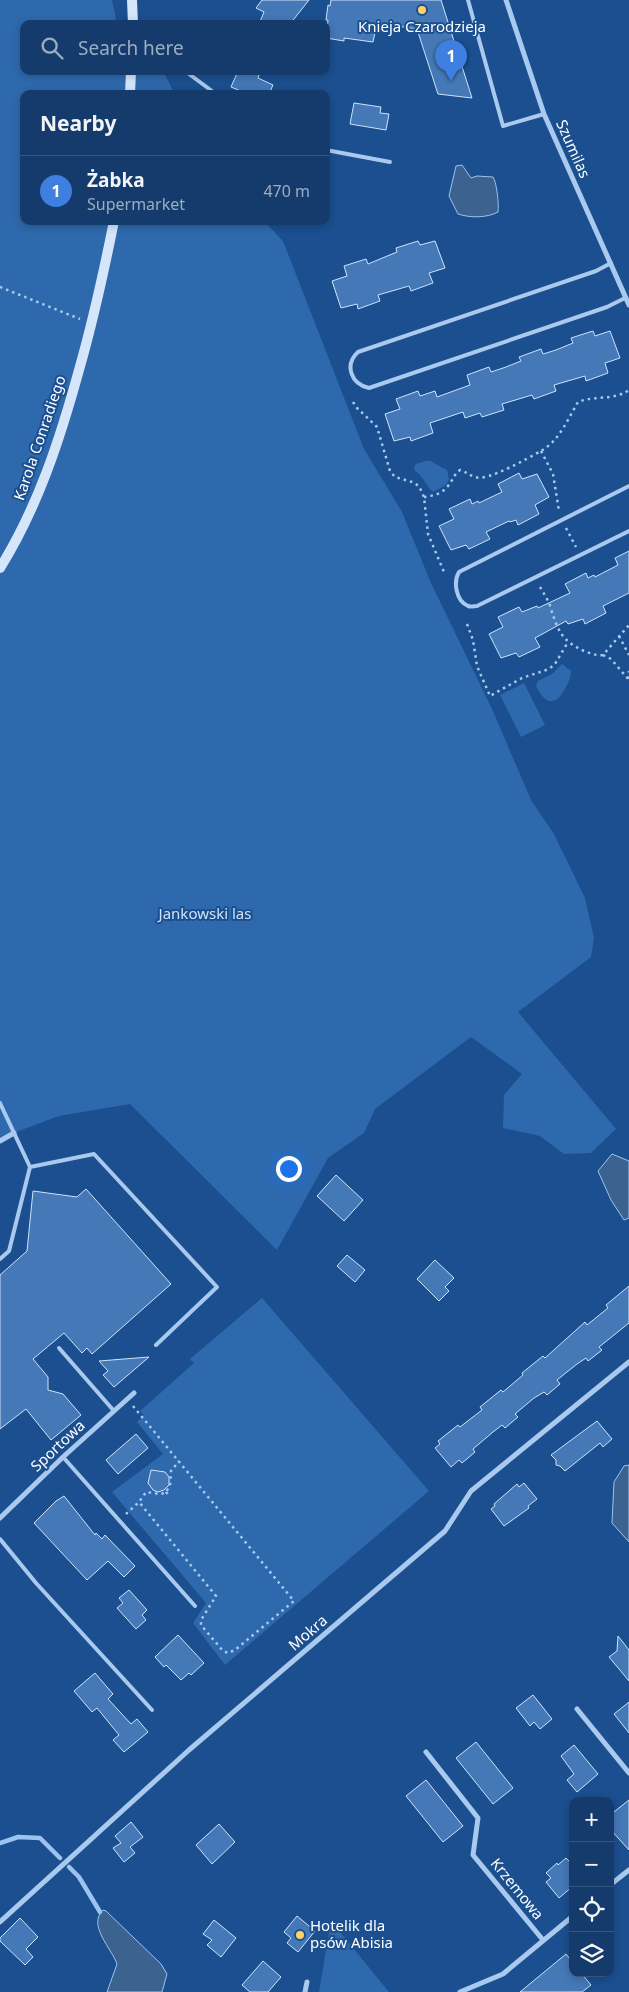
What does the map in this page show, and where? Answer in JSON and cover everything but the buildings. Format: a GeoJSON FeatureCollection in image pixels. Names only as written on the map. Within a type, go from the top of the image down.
{"type":"FeatureCollection","features":[{"type":"Feature","properties":{"kind":"street"},"geometry":{"type":"LineString","coordinates":[[132,0],[133,20]]}},
{"type":"Feature","properties":{"kind":"street","name":"Szumilas"},"geometry":{"type":"LineString","coordinates":[[506,0],[544,114],[629,305]]}},
{"type":"Feature","properties":{"kind":"street"},"geometry":{"type":"LineString","coordinates":[[130,90],[132,75]]}},
{"type":"Feature","properties":{"kind":"street","name":"Karola Conradiego"},"geometry":{"type":"LineString","coordinates":[[0,568],[20,533],[46,474],[69,406],[95,312],[113,225]]}},
{"type":"Feature","properties":{"kind":"street"},"geometry":{"type":"LineString","coordinates":[[0,1141],[14,1133]]}},
{"type":"Feature","properties":{"kind":"street","name":"Mokra"},"geometry":{"type":"LineString","coordinates":[[0,1922],[189,1750],[445,1531],[471,1491],[629,1362]]}},
{"type":"Feature","properties":{"kind":"street","name":"Sportowa"},"geometry":{"type":"LineString","coordinates":[[0,1518],[63,1456],[134,1393]]}},
{"type":"Feature","properties":{"kind":"street"},"geometry":{"type":"LineString","coordinates":[[577,1709],[629,1772]]}},
{"type":"Feature","properties":{"kind":"street","name":"Krzemowa"},"geometry":{"type":"LineString","coordinates":[[426,1752],[478,1818],[473,1855],[543,1940]]}},
{"type":"Feature","properties":{"kind":"street"},"geometry":{"type":"LineString","coordinates":[[614,1882],[629,1870]]}},
{"type":"Feature","properties":{"kind":"street"},"geometry":{"type":"LineString","coordinates":[[460,1992],[503,1974],[569,1919]]}},
{"type":"Feature","properties":{"kind":"street"},"geometry":{"type":"LineString","coordinates":[[305,1992],[307,1982]]}},
{"type":"Feature","properties":{"kind":"lane"},"geometry":{"type":"LineString","coordinates":[[468,0],[503,126],[544,114]]}},
{"type":"Feature","properties":{"kind":"lane"},"geometry":{"type":"LineString","coordinates":[[191,75],[211,90]]}},
{"type":"Feature","properties":{"kind":"lane"},"geometry":{"type":"LineString","coordinates":[[330,151],[390,162]]}},
{"type":"Feature","properties":{"kind":"lane"},"geometry":{"type":"LineString","coordinates":[[611,263],[596,271],[358,352],[352,358],[350,366],[354,380],[362,386],[369,388],[607,307],[625,298]]}},
{"type":"Feature","properties":{"kind":"lane"},"geometry":{"type":"LineString","coordinates":[[629,486],[459,572],[455,579],[455,586],[462,600],[468,606],[477,606],[629,531]]}},
{"type":"Feature","properties":{"kind":"lane"},"geometry":{"type":"LineString","coordinates":[[0,1103],[30,1166],[9,1250],[0,1259]]}},
{"type":"Feature","properties":{"kind":"lane"},"geometry":{"type":"LineString","coordinates":[[30,1166],[94,1154],[217,1287],[156,1345]]}},
{"type":"Feature","properties":{"kind":"lane"},"geometry":{"type":"LineString","coordinates":[[59,1348],[114,1412]]}},
{"type":"Feature","properties":{"kind":"lane"},"geometry":{"type":"LineString","coordinates":[[63,1456],[195,1606]]}},
{"type":"Feature","properties":{"kind":"lane"},"geometry":{"type":"LineString","coordinates":[[0,1540],[36,1583],[152,1710]]}},
{"type":"Feature","properties":{"kind":"path"},"geometry":{"type":"LineString","coordinates":[[0,287],[92,324]]}},
{"type":"Feature","properties":{"kind":"path"},"geometry":{"type":"LineString","coordinates":[[424,497],[447,489],[455,474],[460,470],[468,472],[475,478],[486,478],[549,447],[556,440],[578,402],[596,396],[606,399],[616,397],[629,390]]}},
{"type":"Feature","properties":{"kind":"path"},"geometry":{"type":"LineString","coordinates":[[353,402],[377,427],[390,471],[395,477],[419,486],[424,497],[428,534],[444,572]]}},
{"type":"Feature","properties":{"kind":"path"},"geometry":{"type":"LineString","coordinates":[[540,588],[551,607],[553,617],[562,636],[568,642],[597,656],[603,655],[611,659],[628,679]]}},
{"type":"Feature","properties":{"kind":"path"},"geometry":{"type":"LineString","coordinates":[[467,624],[473,640],[477,666],[490,696],[522,678],[549,669],[555,664],[568,642]]}},
{"type":"Feature","properties":{"kind":"path"},"geometry":{"type":"LineString","coordinates":[[603,655],[629,625]]}},
{"type":"Feature","properties":{"kind":"path"},"geometry":{"type":"LineString","coordinates":[[619,636],[629,655]]}},
{"type":"Feature","properties":{"kind":"path"},"geometry":{"type":"LineString","coordinates":[[628,679],[629,671]]}},
{"type":"Feature","properties":{"kind":"path"},"geometry":{"type":"LineString","coordinates":[[127,1400],[294,1601],[234,1650],[228,1653],[223,1652],[201,1624],[201,1620],[216,1596],[139,1502]]}},
{"type":"Feature","properties":{"kind":"path"},"geometry":{"type":"LineString","coordinates":[[118,1519],[139,1502],[146,1492],[160,1494],[166,1492],[170,1486],[171,1471],[179,1461]]}},
{"type":"Feature","properties":{"kind":"path"},"geometry":{"type":"LineString","coordinates":[[166,1492],[170,1497]]}},
{"type":"Feature","properties":{"kind":"green space","name":"Jankowski las"},"geometry":{"type":"Polygon","coordinates":[[[0,0],[112,0],[116,20],[20,20],[20,75],[165,75],[173,90],[20,90],[20,225],[268,225],[283,241],[364,449],[402,512],[431,583],[492,709],[531,800],[554,834],[585,898],[594,938],[591,957],[518,1012],[616,1129],[591,1153],[564,1154],[540,1136],[503,1128],[504,1095],[522,1074],[471,1037],[375,1109],[364,1133],[328,1158],[277,1250],[130,1104],[59,1116],[0,1138],[0,0]]]}},
{"type":"Feature","properties":{"kind":"green space"},"geometry":{"type":"Polygon","coordinates":[[[430,461],[447,470],[449,479],[446,485],[433,492],[415,471],[414,467],[416,464],[430,461]]]}},
{"type":"Feature","properties":{"kind":"green space"},"geometry":{"type":"Polygon","coordinates":[[[562,664],[571,671],[569,681],[558,698],[551,701],[547,700],[536,686],[538,681],[552,674],[562,664]]]}},
{"type":"Feature","properties":{"kind":"green space"},"geometry":{"type":"Polygon","coordinates":[[[524,683],[545,725],[521,737],[500,695],[524,683]]]}},
{"type":"Feature","properties":{"kind":"green space"},"geometry":{"type":"Polygon","coordinates":[[[262,1298],[429,1491],[225,1665],[193,1623],[206,1603],[112,1492],[163,1454],[137,1422],[144,1415],[140,1411],[194,1363],[190,1359],[262,1298]]]}},
{"type":"Feature","properties":{"kind":"green space"},"geometry":{"type":"Polygon","coordinates":[[[331,1921],[389,1992],[319,1992],[331,1921]]]}},
{"type":"Feature","properties":{"kind":"shaded area"},"geometry":{"type":"Polygon","coordinates":[[[462,165],[471,178],[477,176],[493,177],[496,184],[498,212],[478,217],[458,214],[449,196],[456,166],[462,165]]]}},
{"type":"Feature","properties":{"kind":"shaded area"},"geometry":{"type":"Polygon","coordinates":[[[612,1154],[629,1161],[629,1218],[624,1220],[611,1200],[598,1171],[612,1154]]]}},
{"type":"Feature","properties":{"kind":"shaded area"},"geometry":{"type":"Polygon","coordinates":[[[629,1465],[629,1542],[612,1523],[614,1482],[624,1466],[629,1465]]]}},
{"type":"Feature","properties":{"kind":"shaded area"},"geometry":{"type":"Polygon","coordinates":[[[103,1910],[161,1964],[167,1974],[162,1992],[107,1992],[117,1964],[99,1930],[99,1916],[103,1910]]]}},
{"type":"Feature","properties":{"kind":"waterway"},"geometry":{"type":"LineString","coordinates":[[0,1843],[18,1837],[40,1838],[60,1858]]}},
{"type":"Feature","properties":{"kind":"waterway"},"geometry":{"type":"LineString","coordinates":[[69,1867],[79,1877],[100,1912]]}},
{"type":"Feature","properties":{"kind":"place","name":"Knieja Czarodzieja"},"geometry":{"type":"Point","coordinates":[422,10]}},
{"type":"Feature","properties":{"kind":"place","name":"Żabka"},"geometry":{"type":"Point","coordinates":[451,81]}},
{"type":"Feature","properties":{"kind":"place","name":"Hotelik dla psów Abisia"},"geometry":{"type":"Point","coordinates":[300,1935]}}]}
